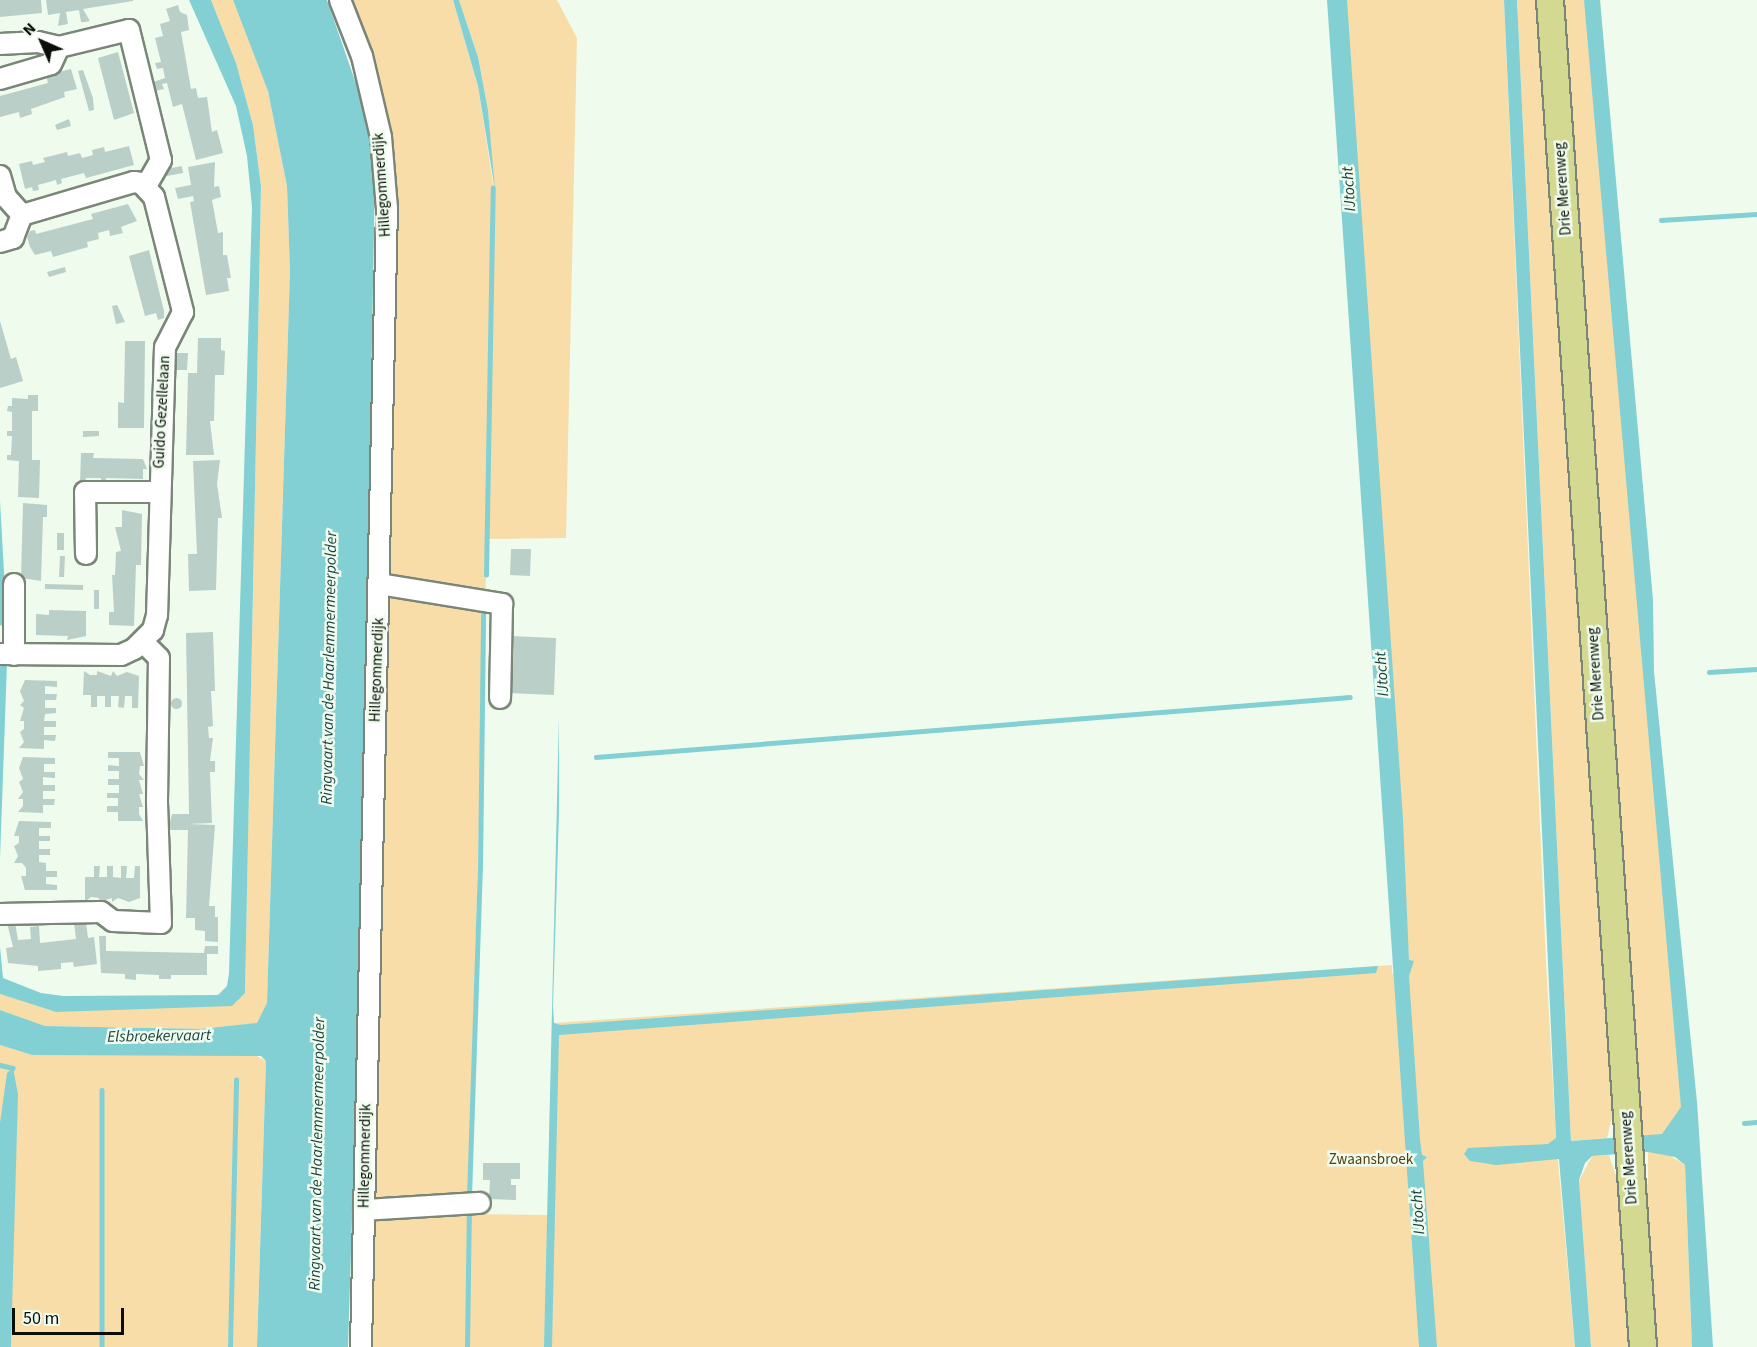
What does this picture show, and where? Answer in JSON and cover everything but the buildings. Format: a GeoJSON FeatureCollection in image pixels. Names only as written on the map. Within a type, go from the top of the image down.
{"type":"FeatureCollection","features":[{"type":"Feature","properties":{"kind":"main road","name":"Drie Merenweg"},"geometry":{"type":"LineString","coordinates":[[1550,0],[1643,1347]]}},
{"type":"Feature","properties":{"kind":"street","name":"Hillegommerdijk"},"geometry":{"type":"LineString","coordinates":[[340,0],[362,56],[381,137],[387,208],[361,1347]]}},
{"type":"Feature","properties":{"kind":"street"},"geometry":{"type":"LineString","coordinates":[[0,44],[38,42],[59,47],[129,30],[161,160],[146,186],[134,182],[22,215]]}},
{"type":"Feature","properties":{"kind":"street"},"geometry":{"type":"LineString","coordinates":[[0,80],[51,64],[59,47]]}},
{"type":"Feature","properties":{"kind":"street"},"geometry":{"type":"LineString","coordinates":[[0,176],[6,197],[22,215]]}},
{"type":"Feature","properties":{"kind":"street","name":"Guido Gezellelaan"},"geometry":{"type":"LineString","coordinates":[[143,642],[156,621],[158,492],[165,347],[183,312],[154,197],[146,186]]}},
{"type":"Feature","properties":{"kind":"street"},"geometry":{"type":"LineString","coordinates":[[0,242],[13,238],[22,215]]}},
{"type":"Feature","properties":{"kind":"street"},"geometry":{"type":"LineString","coordinates":[[86,554],[85,492],[158,492]]}},
{"type":"Feature","properties":{"kind":"street"},"geometry":{"type":"LineString","coordinates":[[0,915],[101,912],[112,921],[161,923],[157,801],[159,658],[143,642],[121,655],[7,655],[14,584]]}},
{"type":"Feature","properties":{"kind":"street"},"geometry":{"type":"LineString","coordinates":[[379,584],[502,604],[500,698]]}},
{"type":"Feature","properties":{"kind":"street"},"geometry":{"type":"LineString","coordinates":[[364,1210],[472,1204]]}},
{"type":"Feature","properties":{"kind":"green space"},"geometry":{"type":"Polygon","coordinates":[[[211,0],[233,0],[254,49],[268,91],[287,186],[290,271],[267,1003],[258,1023],[200,1029],[45,1026],[0,1010],[0,994],[56,1012],[245,992],[261,186],[253,125],[236,63],[211,0]]]}},
{"type":"Feature","properties":{"kind":"green space","name":"Zwaansbroek"},"geometry":{"type":"Polygon","coordinates":[[[352,0],[453,0],[478,86],[494,190],[488,110],[478,57],[459,0],[557,0],[577,38],[566,538],[487,539],[468,1214],[549,1215],[554,1023],[1392,965],[1392,974],[1409,961],[1345,0],[1504,0],[1546,962],[1556,1139],[1575,1347],[367,1347],[395,199],[394,160],[381,85],[352,0]]]}},
{"type":"Feature","properties":{"kind":"green space"},"geometry":{"type":"Polygon","coordinates":[[[1517,0],[1539,0],[1613,1113],[1607,1138],[1571,1141],[1517,0]]]}},
{"type":"Feature","properties":{"kind":"green space"},"geometry":{"type":"Polygon","coordinates":[[[1560,0],[1600,0],[1654,672],[1699,1134],[1638,1145],[1560,0]]]}},
{"type":"Feature","properties":{"kind":"green space"},"geometry":{"type":"Polygon","coordinates":[[[0,1045],[32,1055],[251,1053],[266,1061],[257,1347],[0,1347],[0,1045]]]}},
{"type":"Feature","properties":{"kind":"green space"},"geometry":{"type":"Polygon","coordinates":[[[1648,1152],[1664,1152],[1685,1165],[1692,1347],[1652,1347],[1642,1187],[1648,1184],[1648,1152]]]}},
{"type":"Feature","properties":{"kind":"green space"},"geometry":{"type":"Polygon","coordinates":[[[1609,1155],[1619,1185],[1635,1347],[1591,1347],[1579,1181],[1592,1156],[1609,1155]]]}},
{"type":"Feature","properties":{"kind":"water"},"geometry":{"type":"Polygon","coordinates":[[[189,0],[211,0],[236,63],[253,125],[261,186],[245,993],[232,1006],[56,1012],[0,994],[0,947],[3,978],[41,993],[63,996],[218,995],[227,986],[229,973],[252,207],[247,156],[236,106],[189,0]]]}},
{"type":"Feature","properties":{"kind":"water"},"geometry":{"type":"Polygon","coordinates":[[[233,0],[327,0],[363,104],[375,174],[362,902],[348,1347],[257,1347],[266,1061],[261,1056],[32,1055],[0,1045],[0,1010],[45,1026],[200,1029],[257,1023],[267,1003],[290,271],[287,186],[268,91],[233,0]]]}},
{"type":"Feature","properties":{"kind":"water"},"geometry":{"type":"Polygon","coordinates":[[[453,0],[459,0],[478,57],[488,110],[495,190],[478,86],[453,0]]]}},
{"type":"Feature","properties":{"kind":"water","name":"IJtocht"},"geometry":{"type":"Polygon","coordinates":[[[1327,0],[1347,0],[1403,819],[1409,960],[1414,961],[1409,976],[1420,1140],[1422,1155],[1427,1157],[1423,1161],[1437,1347],[1419,1347],[1327,0]]]}},
{"type":"Feature","properties":{"kind":"water"},"geometry":{"type":"Polygon","coordinates":[[[1504,0],[1517,0],[1571,1141],[1662,1134],[1681,1107],[1584,0],[1600,0],[1653,600],[1654,672],[1697,1102],[1713,1347],[1692,1347],[1685,1165],[1675,1157],[1648,1152],[1592,1156],[1585,1163],[1579,1180],[1591,1347],[1575,1347],[1559,1159],[1496,1165],[1470,1161],[1464,1154],[1468,1148],[1548,1144],[1556,1138],[1504,0]]]}},
{"type":"Feature","properties":{"kind":"water"},"geometry":{"type":"Polygon","coordinates":[[[0,501],[7,624],[3,626],[0,625],[0,501]]]}},
{"type":"Feature","properties":{"kind":"water"},"geometry":{"type":"Polygon","coordinates":[[[0,663],[7,663],[0,859],[0,663]]]}},
{"type":"Feature","properties":{"kind":"water"},"geometry":{"type":"Polygon","coordinates":[[[559,716],[559,812],[553,1006],[554,1023],[560,1025],[1378,966],[1376,973],[559,1035],[552,1347],[544,1347],[559,716]]]}},
{"type":"Feature","properties":{"kind":"water"},"geometry":{"type":"Polygon","coordinates":[[[13,1068],[18,1094],[11,1347],[0,1347],[0,1123],[7,1073],[13,1068]]]}},
{"type":"Feature","properties":{"kind":"waterway"},"geometry":{"type":"LineString","coordinates":[[486,575],[493,188]]}},
{"type":"Feature","properties":{"kind":"waterway"},"geometry":{"type":"LineString","coordinates":[[1661,220],[1757,214]]}},
{"type":"Feature","properties":{"kind":"waterway"},"geometry":{"type":"LineString","coordinates":[[469,1197],[480,869],[483,615]]}},
{"type":"Feature","properties":{"kind":"waterway"},"geometry":{"type":"LineString","coordinates":[[1709,672],[1757,669]]}},
{"type":"Feature","properties":{"kind":"waterway"},"geometry":{"type":"LineString","coordinates":[[596,757],[1350,697]]}},
{"type":"Feature","properties":{"kind":"waterway"},"geometry":{"type":"LineString","coordinates":[[0,1065],[13,1068]]}},
{"type":"Feature","properties":{"kind":"waterway"},"geometry":{"type":"LineString","coordinates":[[230,1347],[236,1080]]}},
{"type":"Feature","properties":{"kind":"waterway"},"geometry":{"type":"LineString","coordinates":[[102,1090],[102,1347]]}},
{"type":"Feature","properties":{"kind":"waterway"},"geometry":{"type":"LineString","coordinates":[[1744,1123],[1757,1122]]}},
{"type":"Feature","properties":{"kind":"waterway"},"geometry":{"type":"LineString","coordinates":[[467,1347],[469,1209]]}},
{"type":"Feature","properties":{"kind":"water label","name":"Ringvaart van de Haarlemmermeerpolder"},"geometry":{"type":"Point","coordinates":[329,668]}},
{"type":"Feature","properties":{"kind":"water label","name":"Elsbroekervaart"},"geometry":{"type":"Point","coordinates":[159,1036]}},
{"type":"Feature","properties":{"kind":"water label","name":"Ringvaart van de Haarlemmermeerpolder"},"geometry":{"type":"Point","coordinates":[317,1154]}}]}
